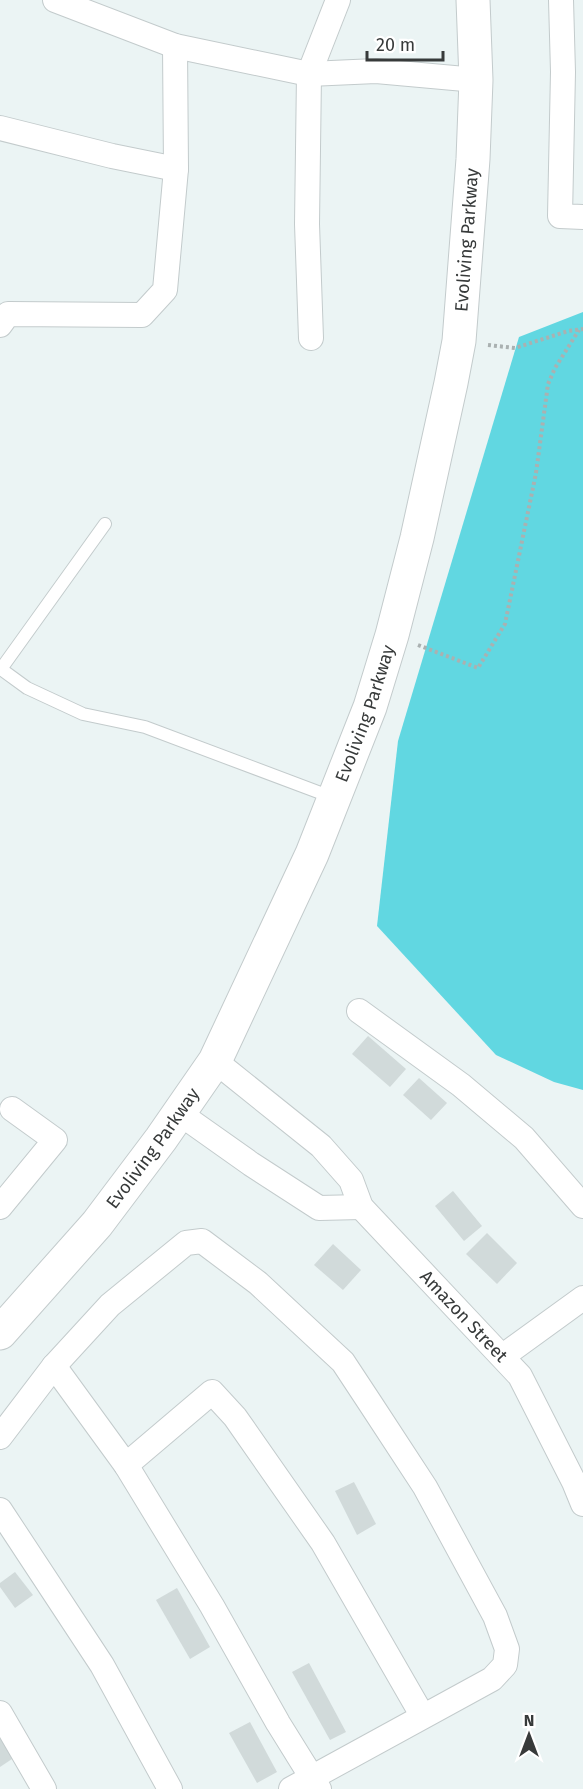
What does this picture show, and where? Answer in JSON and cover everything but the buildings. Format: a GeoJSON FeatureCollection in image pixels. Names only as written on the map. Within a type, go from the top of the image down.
{"type":"FeatureCollection","features":[{"type":"Feature","properties":{"kind":"street"},"geometry":{"type":"LineString","coordinates":[[55,0],[176,46],[309,74],[376,71],[476,80]]}},
{"type":"Feature","properties":{"kind":"street"},"geometry":{"type":"LineString","coordinates":[[311,338],[307,224],[309,74],[339,0]]}},
{"type":"Feature","properties":{"kind":"street","name":"Evoliving Parkway"},"geometry":{"type":"LineString","coordinates":[[0,1333],[97,1224],[215,1061],[312,854],[370,707],[392,635],[436,455],[459,341],[473,159],[476,80],[473,0]]}},
{"type":"Feature","properties":{"kind":"street"},"geometry":{"type":"LineString","coordinates":[[561,0],[563,72],[560,216],[583,218]]}},
{"type":"Feature","properties":{"kind":"street"},"geometry":{"type":"LineString","coordinates":[[0,325],[8,314],[142,315],[165,290],[176,169],[176,46]]}},
{"type":"Feature","properties":{"kind":"street"},"geometry":{"type":"LineString","coordinates":[[0,128],[112,156],[176,169]]}},
{"type":"Feature","properties":{"kind":"street"},"geometry":{"type":"LineString","coordinates":[[360,1011],[461,1085],[524,1138],[583,1206]]}},
{"type":"Feature","properties":{"kind":"street","name":"Amazon Street"},"geometry":{"type":"LineString","coordinates":[[215,1061],[321,1146],[351,1180],[361,1207],[520,1376],[583,1504]]}},
{"type":"Feature","properties":{"kind":"street"},"geometry":{"type":"LineString","coordinates":[[0,1207],[55,1140],[12,1109]]}},
{"type":"Feature","properties":{"kind":"street"},"geometry":{"type":"LineString","coordinates":[[179,1113],[319,1208],[361,1207]]}},
{"type":"Feature","properties":{"kind":"street"},"geometry":{"type":"LineString","coordinates":[[0,1437],[54,1366],[110,1305],[186,1243],[202,1241],[258,1283],[342,1362],[424,1487],[495,1616],[507,1649],[505,1665],[492,1679],[423,1715],[316,1783],[291,1789]]}},
{"type":"Feature","properties":{"kind":"street"},"geometry":{"type":"LineString","coordinates":[[503,1356],[583,1298]]}},
{"type":"Feature","properties":{"kind":"street"},"geometry":{"type":"LineString","coordinates":[[54,1366],[126,1465],[212,1606],[278,1723],[316,1783]]}},
{"type":"Feature","properties":{"kind":"street"},"geometry":{"type":"LineString","coordinates":[[126,1465],[212,1392],[235,1417],[323,1543],[423,1715]]}},
{"type":"Feature","properties":{"kind":"street"},"geometry":{"type":"LineString","coordinates":[[0,1510],[102,1665],[170,1789]]}},
{"type":"Feature","properties":{"kind":"street"},"geometry":{"type":"LineString","coordinates":[[0,1713],[44,1789]]}},
{"type":"Feature","properties":{"kind":"lane"},"geometry":{"type":"LineString","coordinates":[[105,524],[1,669],[27,688],[83,714],[145,727],[335,798]]}},
{"type":"Feature","properties":{"kind":"path"},"geometry":{"type":"LineString","coordinates":[[459,341],[515,348],[581,330]]}},
{"type":"Feature","properties":{"kind":"path"},"geometry":{"type":"LineString","coordinates":[[392,635],[478,668],[505,624],[536,472],[548,384],[555,368],[581,330]]}},
{"type":"Feature","properties":{"kind":"shaded area"},"geometry":{"type":"Polygon","coordinates":[[[583,312],[583,1090],[554,1082],[496,1055],[377,926],[398,741],[519,337],[583,312]]]}}]}
